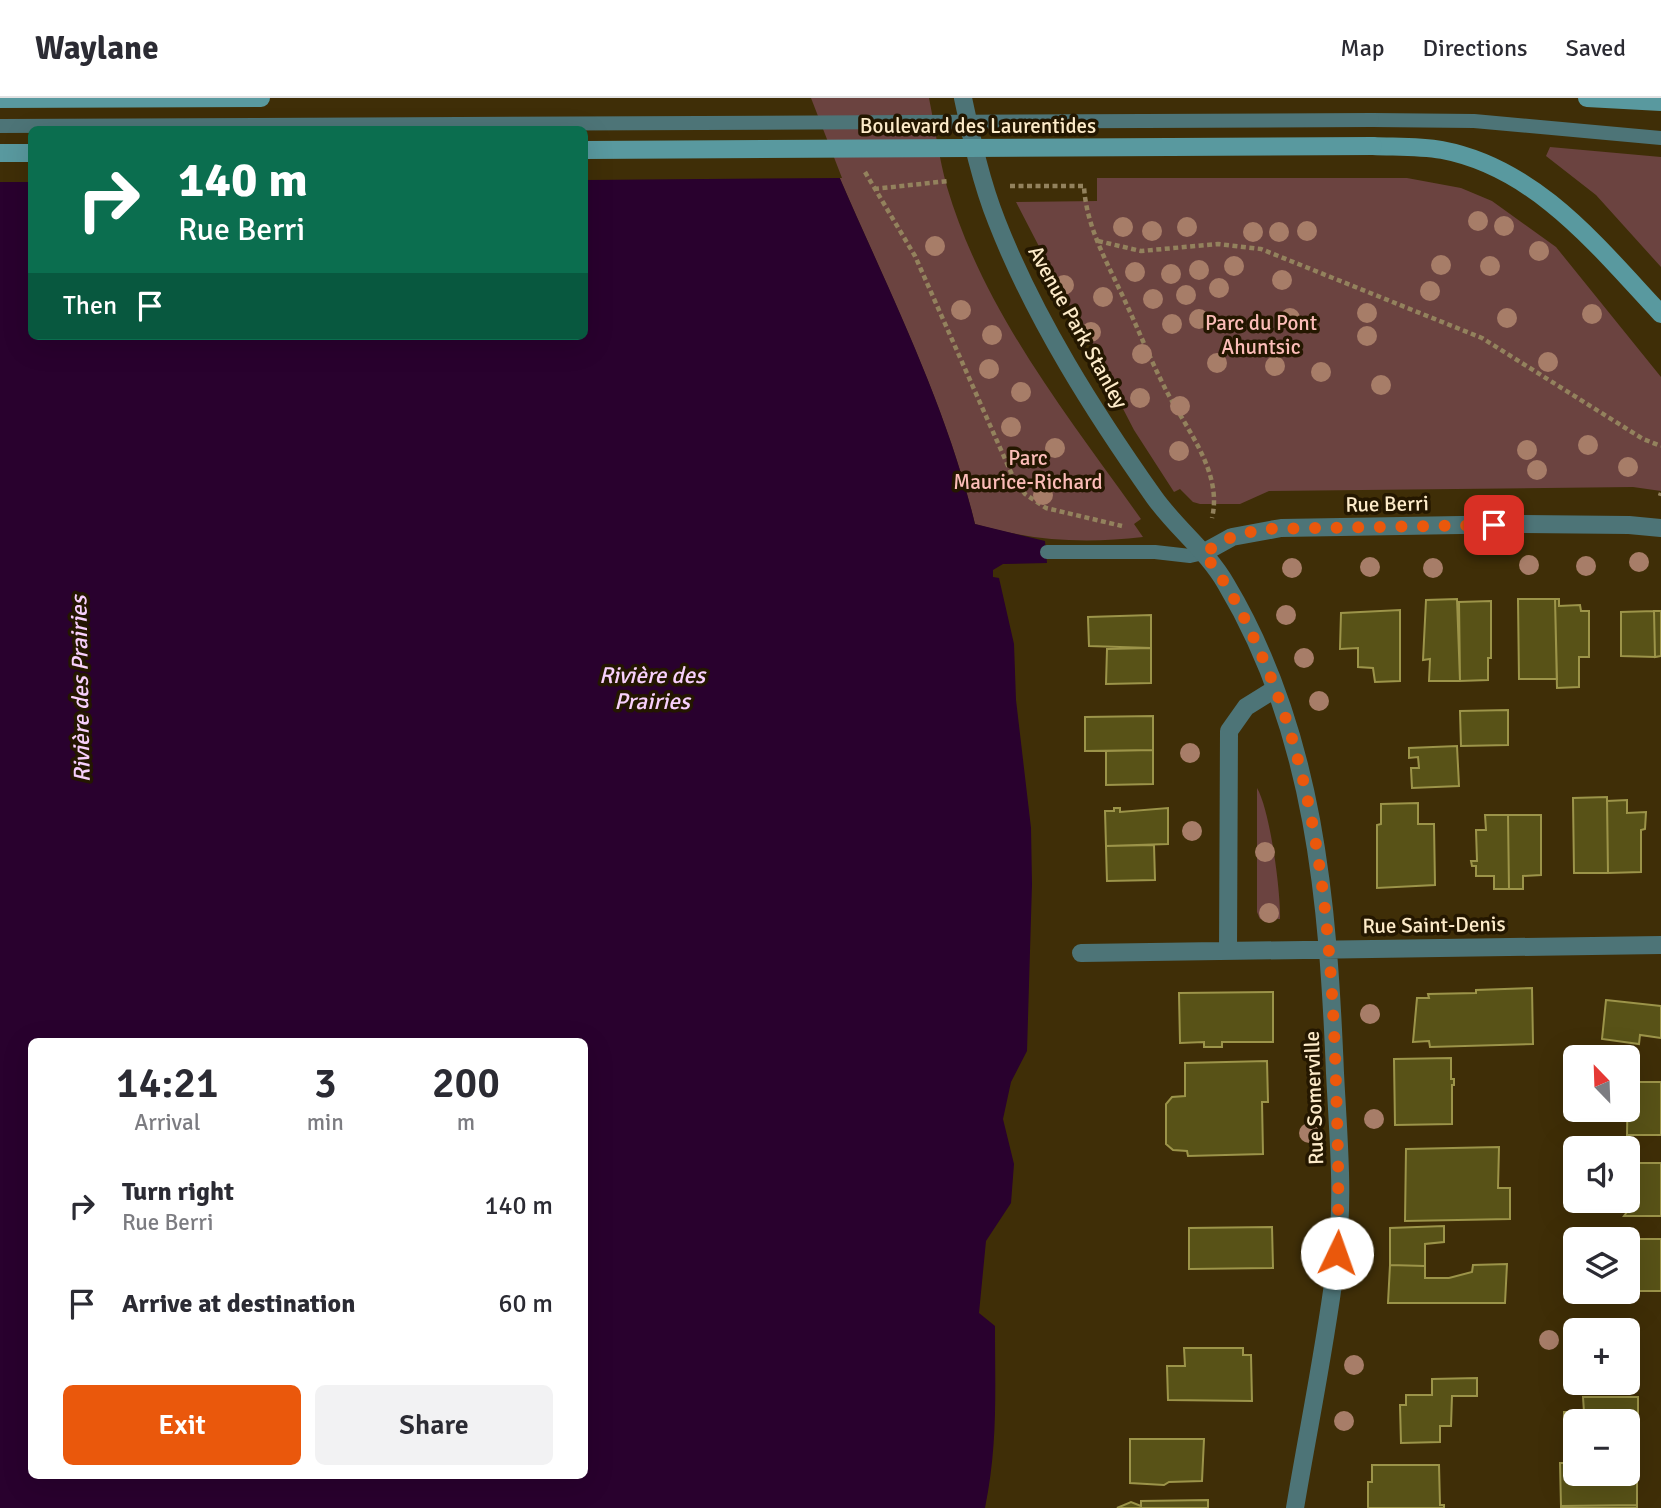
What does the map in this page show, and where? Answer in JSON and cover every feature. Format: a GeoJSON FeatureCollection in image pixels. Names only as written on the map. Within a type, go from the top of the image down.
{"type":"FeatureCollection","features":[{"type":"Feature","properties":{"kind":"main road"},"geometry":{"type":"LineString","coordinates":[[0,99],[261,98]]}},
{"type":"Feature","properties":{"kind":"main road"},"geometry":{"type":"LineString","coordinates":[[1587,98],[1661,103]]}},
{"type":"Feature","properties":{"kind":"main road","name":"Boulevard des Laurentides"},"geometry":{"type":"LineString","coordinates":[[588,150],[1373,146],[1423,148],[1454,153],[1489,165],[1557,206],[1661,314]]}},
{"type":"Feature","properties":{"kind":"main road"},"geometry":{"type":"LineString","coordinates":[[0,153],[28,153]]}},
{"type":"Feature","properties":{"kind":"street","name":"Avenue Park Stanley"},"geometry":{"type":"LineString","coordinates":[[963,98],[984,184],[997,222],[1034,302],[1131,464],[1162,509],[1203,553]]}},
{"type":"Feature","properties":{"kind":"street","name":"Rue Berri"},"geometry":{"type":"LineString","coordinates":[[1203,553],[1232,537],[1281,528],[1629,524],[1661,528]]}},
{"type":"Feature","properties":{"kind":"street","name":"Rue Somerville"},"geometry":{"type":"LineString","coordinates":[[1203,553],[1241,612],[1275,689],[1300,765],[1314,828],[1329,948],[1339,1168],[1337,1253],[1294,1508]]}},
{"type":"Feature","properties":{"kind":"street"},"geometry":{"type":"LineString","coordinates":[[1228,950],[1229,731],[1245,707],[1275,689]]}},
{"type":"Feature","properties":{"kind":"street","name":"Rue Saint-Denis"},"geometry":{"type":"LineString","coordinates":[[1081,953],[1661,945]]}},
{"type":"Feature","properties":{"kind":"lane","name":"Boulevard des Laurentides"},"geometry":{"type":"LineString","coordinates":[[0,126],[1372,120],[1474,121],[1661,138]]}},
{"type":"Feature","properties":{"kind":"lane"},"geometry":{"type":"LineString","coordinates":[[1047,552],[1155,552],[1190,556],[1203,553]]}},
{"type":"Feature","properties":{"kind":"path"},"geometry":{"type":"LineString","coordinates":[[862,166],[915,256],[1013,477],[1025,494],[1046,508],[1132,529]]}},
{"type":"Feature","properties":{"kind":"path"},"geometry":{"type":"LineString","coordinates":[[874,189],[948,181]]}},
{"type":"Feature","properties":{"kind":"path"},"geometry":{"type":"LineString","coordinates":[[1010,186],[1084,186],[1085,201],[1098,241],[1165,388],[1209,469],[1214,509]]}},
{"type":"Feature","properties":{"kind":"path"},"geometry":{"type":"LineString","coordinates":[[1098,241],[1141,251],[1218,244],[1261,249],[1482,338],[1643,439],[1661,446]]}},
{"type":"Feature","properties":{"kind":"green space","name":"Parc Maurice-Richard"},"geometry":{"type":"Polygon","coordinates":[[[807,98],[929,98],[947,187],[963,233],[983,277],[1030,361],[1141,519],[1134,524],[1143,537],[1058,540],[975,524],[941,415],[807,98]]]}},
{"type":"Feature","properties":{"kind":"green space"},"geometry":{"type":"Polygon","coordinates":[[[1550,147],[1661,157],[1661,267],[1596,195],[1546,156],[1550,147]]]}},
{"type":"Feature","properties":{"kind":"green space","name":"Parc du Pont Ahuntsic"},"geometry":{"type":"Polygon","coordinates":[[[1097,178],[1407,178],[1461,188],[1492,201],[1556,247],[1661,377],[1661,491],[1633,487],[1269,491],[1240,504],[1200,504],[1193,502],[1180,489],[1174,492],[1134,430],[1016,202],[1097,201],[1097,178]]]}},
{"type":"Feature","properties":{"kind":"green space"},"geometry":{"type":"Polygon","coordinates":[[[1257,788],[1274,852],[1280,919],[1260,919],[1257,912],[1257,788]]]}},
{"type":"Feature","properties":{"kind":"water","name":"Rivière des Prairies"},"geometry":{"type":"Polygon","coordinates":[[[0,98],[807,98],[920,361],[960,469],[975,524],[1045,541],[1047,563],[1003,564],[993,570],[993,577],[999,578],[1014,644],[1016,700],[1031,828],[1032,884],[1027,1051],[1011,1082],[1003,1119],[1014,1164],[1011,1203],[986,1241],[979,1313],[995,1326],[994,1439],[985,1508],[0,1508],[0,98]]]}},
{"type":"Feature","properties":{"kind":"pier"},"geometry":{"type":"Polygon","coordinates":[[[0,98],[811,98],[842,178],[588,180],[588,126],[28,126],[28,182],[0,182],[0,98]]]}},
{"type":"Feature","properties":{"kind":"building"},"geometry":{"type":"Polygon","coordinates":[[[1457,599],[1460,681],[1429,681],[1430,659],[1423,660],[1426,600],[1457,599]]]}},
{"type":"Feature","properties":{"kind":"building"},"geometry":{"type":"Polygon","coordinates":[[[1518,599],[1555,599],[1557,679],[1519,679],[1518,599]]]}},
{"type":"Feature","properties":{"kind":"building"},"geometry":{"type":"Polygon","coordinates":[[[1555,599],[1559,599],[1559,606],[1580,605],[1581,611],[1589,611],[1589,657],[1579,657],[1579,687],[1557,688],[1555,599]]]}},
{"type":"Feature","properties":{"kind":"building"},"geometry":{"type":"Polygon","coordinates":[[[1491,601],[1491,658],[1488,658],[1488,680],[1460,681],[1459,602],[1491,601]]]}},
{"type":"Feature","properties":{"kind":"building"},"geometry":{"type":"Polygon","coordinates":[[[1400,610],[1400,681],[1375,682],[1373,668],[1358,667],[1358,648],[1340,649],[1341,613],[1400,610]]]}},
{"type":"Feature","properties":{"kind":"building"},"geometry":{"type":"Polygon","coordinates":[[[1654,611],[1655,657],[1621,656],[1621,612],[1654,611]]]}},
{"type":"Feature","properties":{"kind":"building"},"geometry":{"type":"Polygon","coordinates":[[[1654,611],[1661,611],[1661,656],[1655,657],[1654,611]]]}},
{"type":"Feature","properties":{"kind":"building"},"geometry":{"type":"Polygon","coordinates":[[[1151,615],[1151,648],[1089,646],[1088,617],[1151,615]]]}},
{"type":"Feature","properties":{"kind":"building"},"geometry":{"type":"Polygon","coordinates":[[[1151,648],[1151,683],[1106,684],[1107,649],[1151,648]]]}},
{"type":"Feature","properties":{"kind":"building"},"geometry":{"type":"Polygon","coordinates":[[[1508,710],[1508,745],[1461,746],[1460,711],[1508,710]]]}},
{"type":"Feature","properties":{"kind":"building"},"geometry":{"type":"Polygon","coordinates":[[[1153,716],[1153,750],[1085,751],[1085,717],[1153,716]]]}},
{"type":"Feature","properties":{"kind":"building"},"geometry":{"type":"Polygon","coordinates":[[[1457,746],[1459,786],[1412,788],[1411,768],[1419,768],[1418,757],[1409,758],[1409,748],[1457,746]]]}},
{"type":"Feature","properties":{"kind":"building"},"geometry":{"type":"Polygon","coordinates":[[[1153,750],[1153,784],[1106,785],[1106,751],[1153,750]]]}},
{"type":"Feature","properties":{"kind":"building"},"geometry":{"type":"Polygon","coordinates":[[[1607,797],[1608,873],[1574,873],[1573,798],[1607,797]]]}},
{"type":"Feature","properties":{"kind":"building"},"geometry":{"type":"Polygon","coordinates":[[[1627,800],[1627,813],[1646,812],[1645,829],[1641,830],[1641,872],[1608,873],[1607,801],[1627,800]]]}},
{"type":"Feature","properties":{"kind":"building"},"geometry":{"type":"Polygon","coordinates":[[[1418,803],[1418,824],[1434,824],[1435,885],[1377,888],[1377,825],[1381,824],[1381,804],[1418,803]]]}},
{"type":"Feature","properties":{"kind":"building"},"geometry":{"type":"Polygon","coordinates":[[[1114,808],[1120,808],[1120,812],[1168,808],[1168,844],[1106,846],[1105,811],[1114,811],[1114,808]]]}},
{"type":"Feature","properties":{"kind":"building"},"geometry":{"type":"Polygon","coordinates":[[[1485,815],[1508,815],[1509,889],[1494,889],[1494,876],[1476,876],[1476,866],[1472,866],[1471,861],[1477,861],[1476,830],[1486,830],[1485,815]]]}},
{"type":"Feature","properties":{"kind":"building"},"geometry":{"type":"Polygon","coordinates":[[[1508,815],[1541,815],[1541,875],[1523,876],[1523,889],[1509,889],[1508,815]]]}},
{"type":"Feature","properties":{"kind":"building"},"geometry":{"type":"Polygon","coordinates":[[[1154,845],[1155,880],[1107,881],[1106,846],[1154,845]]]}},
{"type":"Feature","properties":{"kind":"building"},"geometry":{"type":"Polygon","coordinates":[[[1532,988],[1533,1044],[1430,1047],[1429,1041],[1413,1042],[1417,998],[1429,998],[1428,994],[1532,988]]]}},
{"type":"Feature","properties":{"kind":"building"},"geometry":{"type":"Polygon","coordinates":[[[1273,992],[1273,1042],[1222,1042],[1222,1047],[1204,1047],[1204,1042],[1180,1043],[1179,993],[1273,992]]]}},
{"type":"Feature","properties":{"kind":"building"},"geometry":{"type":"Polygon","coordinates":[[[1606,1000],[1661,1006],[1661,1038],[1640,1035],[1639,1044],[1602,1039],[1606,1000]]]}},
{"type":"Feature","properties":{"kind":"building"},"geometry":{"type":"Polygon","coordinates":[[[1451,1058],[1451,1079],[1454,1079],[1452,1124],[1395,1125],[1394,1059],[1451,1058]]]}},
{"type":"Feature","properties":{"kind":"building"},"geometry":{"type":"Polygon","coordinates":[[[1267,1061],[1268,1102],[1262,1102],[1263,1154],[1188,1156],[1187,1151],[1173,1150],[1166,1144],[1166,1104],[1172,1097],[1185,1096],[1185,1063],[1267,1061]]]}},
{"type":"Feature","properties":{"kind":"building"},"geometry":{"type":"Polygon","coordinates":[[[1640,1082],[1661,1082],[1661,1135],[1627,1135],[1627,1122],[1640,1122],[1640,1082]]]}},
{"type":"Feature","properties":{"kind":"building"},"geometry":{"type":"Polygon","coordinates":[[[1499,1147],[1498,1188],[1510,1188],[1510,1219],[1405,1221],[1406,1149],[1499,1147]]]}},
{"type":"Feature","properties":{"kind":"building"},"geometry":{"type":"Polygon","coordinates":[[[1640,1163],[1661,1163],[1661,1216],[1624,1216],[1626,1213],[1640,1213],[1640,1163]]]}},
{"type":"Feature","properties":{"kind":"building"},"geometry":{"type":"Polygon","coordinates":[[[1444,1226],[1444,1242],[1425,1244],[1425,1266],[1390,1265],[1390,1228],[1444,1226]]]}},
{"type":"Feature","properties":{"kind":"building"},"geometry":{"type":"Polygon","coordinates":[[[1272,1227],[1273,1268],[1189,1269],[1189,1228],[1272,1227]]]}},
{"type":"Feature","properties":{"kind":"building"},"geometry":{"type":"Polygon","coordinates":[[[1640,1239],[1661,1239],[1661,1291],[1640,1291],[1640,1239]]]}},
{"type":"Feature","properties":{"kind":"building"},"geometry":{"type":"Polygon","coordinates":[[[1507,1264],[1505,1303],[1388,1303],[1390,1265],[1425,1266],[1425,1278],[1449,1278],[1472,1272],[1473,1265],[1507,1264]]]}},
{"type":"Feature","properties":{"kind":"building"},"geometry":{"type":"Polygon","coordinates":[[[1184,1348],[1243,1348],[1243,1355],[1251,1355],[1252,1401],[1168,1400],[1167,1366],[1185,1366],[1184,1348]]]}},
{"type":"Feature","properties":{"kind":"building"},"geometry":{"type":"Polygon","coordinates":[[[1477,1378],[1477,1396],[1452,1396],[1451,1426],[1440,1426],[1440,1442],[1401,1443],[1400,1405],[1406,1405],[1406,1395],[1432,1395],[1432,1379],[1477,1378]]]}},
{"type":"Feature","properties":{"kind":"building"},"geometry":{"type":"Polygon","coordinates":[[[1583,1397],[1638,1397],[1638,1409],[1584,1409],[1583,1397]]]}},
{"type":"Feature","properties":{"kind":"building"},"geometry":{"type":"Polygon","coordinates":[[[1130,1439],[1204,1439],[1202,1481],[1169,1482],[1164,1485],[1130,1483],[1130,1439]]]}},
{"type":"Feature","properties":{"kind":"building"},"geometry":{"type":"Polygon","coordinates":[[[1560,1463],[1563,1463],[1563,1486],[1637,1486],[1637,1505],[1561,1506],[1560,1463]]]}},
{"type":"Feature","properties":{"kind":"building"},"geometry":{"type":"Polygon","coordinates":[[[1372,1465],[1439,1465],[1440,1505],[1444,1505],[1444,1508],[1368,1508],[1368,1482],[1372,1482],[1372,1465]]]}},
{"type":"Feature","properties":{"kind":"building"},"geometry":{"type":"Polygon","coordinates":[[[1208,1500],[1208,1508],[1117,1508],[1131,1502],[1141,1506],[1141,1501],[1208,1500]]]}},
{"type":"Feature","properties":{"kind":"building"},"geometry":{"type":"Polygon","coordinates":[[[1637,1505],[1637,1508],[1561,1508],[1561,1506],[1637,1505]]]}},
{"type":"Feature","properties":{"kind":"route"},"geometry":{"type":"LineString","coordinates":[[1337,1253],[1340,1200],[1328,923],[1314,828],[1289,726],[1267,668],[1226,583],[1203,553],[1232,537],[1262,529],[1494,525]]}}]}
